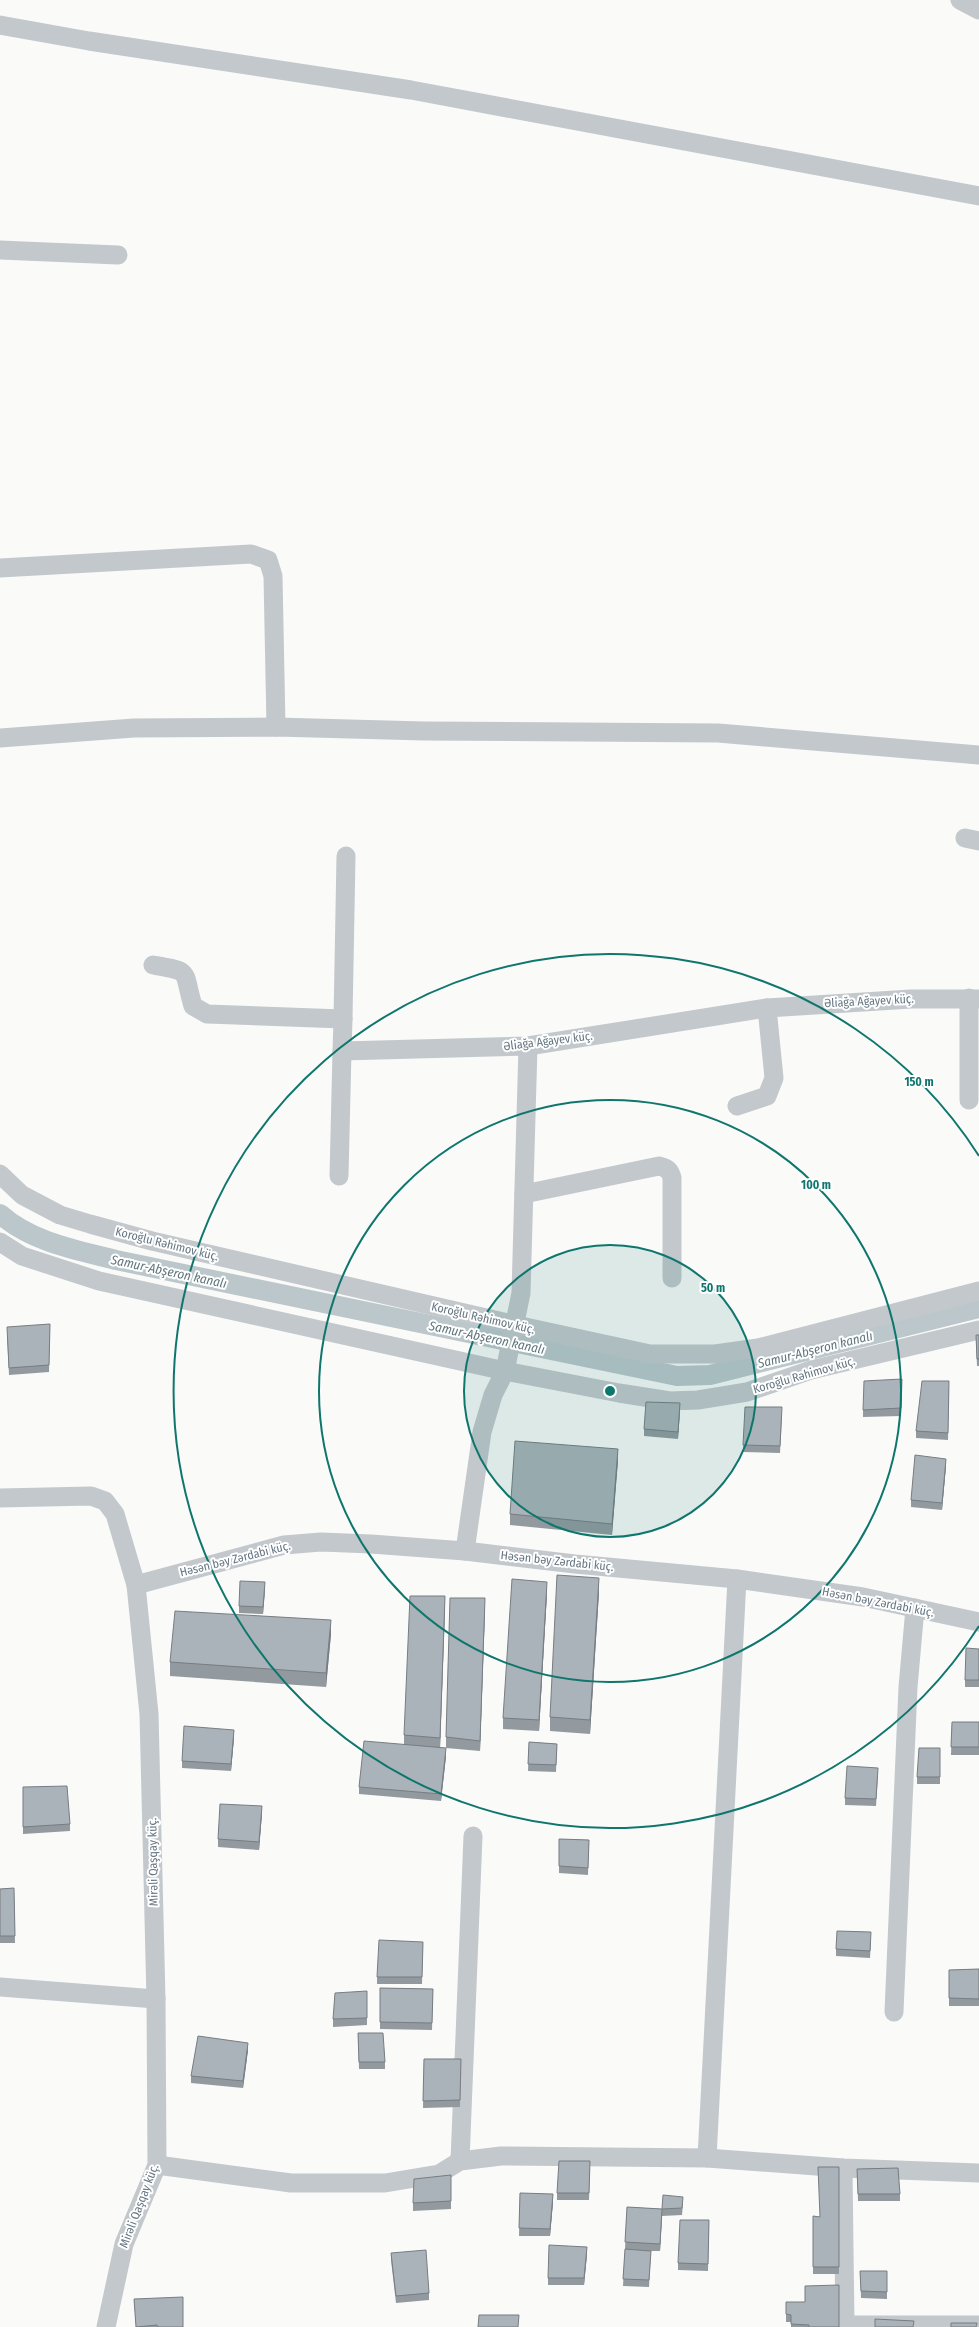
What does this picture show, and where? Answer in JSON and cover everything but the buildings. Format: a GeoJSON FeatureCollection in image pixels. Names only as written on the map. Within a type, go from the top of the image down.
{"type":"FeatureCollection","features":[{"type":"Feature","properties":{"kind":"street"},"geometry":{"type":"LineString","coordinates":[[960,0],[979,10]]}},
{"type":"Feature","properties":{"kind":"street"},"geometry":{"type":"LineString","coordinates":[[0,25],[88,41],[411,90],[979,196]]}},
{"type":"Feature","properties":{"kind":"street"},"geometry":{"type":"LineString","coordinates":[[0,250],[118,255]]}},
{"type":"Feature","properties":{"kind":"street"},"geometry":{"type":"LineString","coordinates":[[0,568],[251,554],[268,560],[273,576],[276,727]]}},
{"type":"Feature","properties":{"kind":"street"},"geometry":{"type":"LineString","coordinates":[[0,738],[134,728],[276,727],[424,731],[718,733],[979,755]]}},
{"type":"Feature","properties":{"kind":"street"},"geometry":{"type":"LineString","coordinates":[[339,1176],[346,856]]}},
{"type":"Feature","properties":{"kind":"street"},"geometry":{"type":"LineString","coordinates":[[153,965],[181,970],[186,976],[193,1006],[207,1014],[342,1019]]}},
{"type":"Feature","properties":{"kind":"street","name":"Əliağa Ağayev küç."},"geometry":{"type":"LineString","coordinates":[[342,1051],[528,1046],[767,1008],[911,999],[974,999]]}},
{"type":"Feature","properties":{"kind":"street"},"geometry":{"type":"LineString","coordinates":[[969,1100],[974,999]]}},
{"type":"Feature","properties":{"kind":"street"},"geometry":{"type":"LineString","coordinates":[[737,1106],[767,1096],[774,1078],[767,1008]]}},
{"type":"Feature","properties":{"kind":"street"},"geometry":{"type":"LineString","coordinates":[[465,1551],[482,1432],[493,1395],[505,1371],[516,1325],[524,1261],[524,1194],[528,1046]]}},
{"type":"Feature","properties":{"kind":"street"},"geometry":{"type":"LineString","coordinates":[[524,1194],[659,1166],[666,1168],[670,1171],[672,1178],[672,1278]]}},
{"type":"Feature","properties":{"kind":"street","name":"Koroğlu Rəhimov küç."},"geometry":{"type":"LineString","coordinates":[[0,1174],[22,1195],[60,1215],[90,1224],[152,1241],[516,1325],[650,1354],[715,1354],[758,1348],[979,1290]]}},
{"type":"Feature","properties":{"kind":"street","name":"Koroğlu Rəhimov küç."},"geometry":{"type":"LineString","coordinates":[[0,1242],[22,1256],[100,1281],[505,1371],[670,1401],[698,1400],[747,1392],[811,1370],[979,1330]]}},
{"type":"Feature","properties":{"kind":"street","name":"Mirəli Qaşqay küç."},"geometry":{"type":"LineString","coordinates":[[0,1498],[91,1496],[105,1501],[115,1514],[136,1585],[149,1714],[156,1999],[157,2165],[124,2244],[106,2327]]}},
{"type":"Feature","properties":{"kind":"street","name":"Həsən bəy Zərdabi küç."},"geometry":{"type":"LineString","coordinates":[[136,1585],[284,1545],[321,1542],[465,1551],[575,1564],[737,1579],[863,1597],[979,1622]]}},
{"type":"Feature","properties":{"kind":"street"},"geometry":{"type":"LineString","coordinates":[[707,2158],[737,1579]]}},
{"type":"Feature","properties":{"kind":"street"},"geometry":{"type":"LineString","coordinates":[[894,2012],[908,1687],[915,1608]]}},
{"type":"Feature","properties":{"kind":"street"},"geometry":{"type":"LineString","coordinates":[[460,2161],[473,1836]]}},
{"type":"Feature","properties":{"kind":"street"},"geometry":{"type":"LineString","coordinates":[[0,1987],[156,1999]]}},
{"type":"Feature","properties":{"kind":"street"},"geometry":{"type":"LineString","coordinates":[[157,2165],[290,2182],[385,2183],[439,2174],[460,2161],[501,2156],[707,2158],[843,2168],[979,2173]]}},
{"type":"Feature","properties":{"kind":"street"},"geometry":{"type":"LineString","coordinates":[[843,2168],[845,2326],[979,2325]]}},
{"type":"Feature","properties":{"kind":"waterway","name":"Samur-Abşeron kanalı"},"geometry":{"type":"LineString","coordinates":[[0,1214],[12,1224],[26,1232],[55,1244],[116,1260],[677,1376],[710,1375],[979,1308]]}}]}
